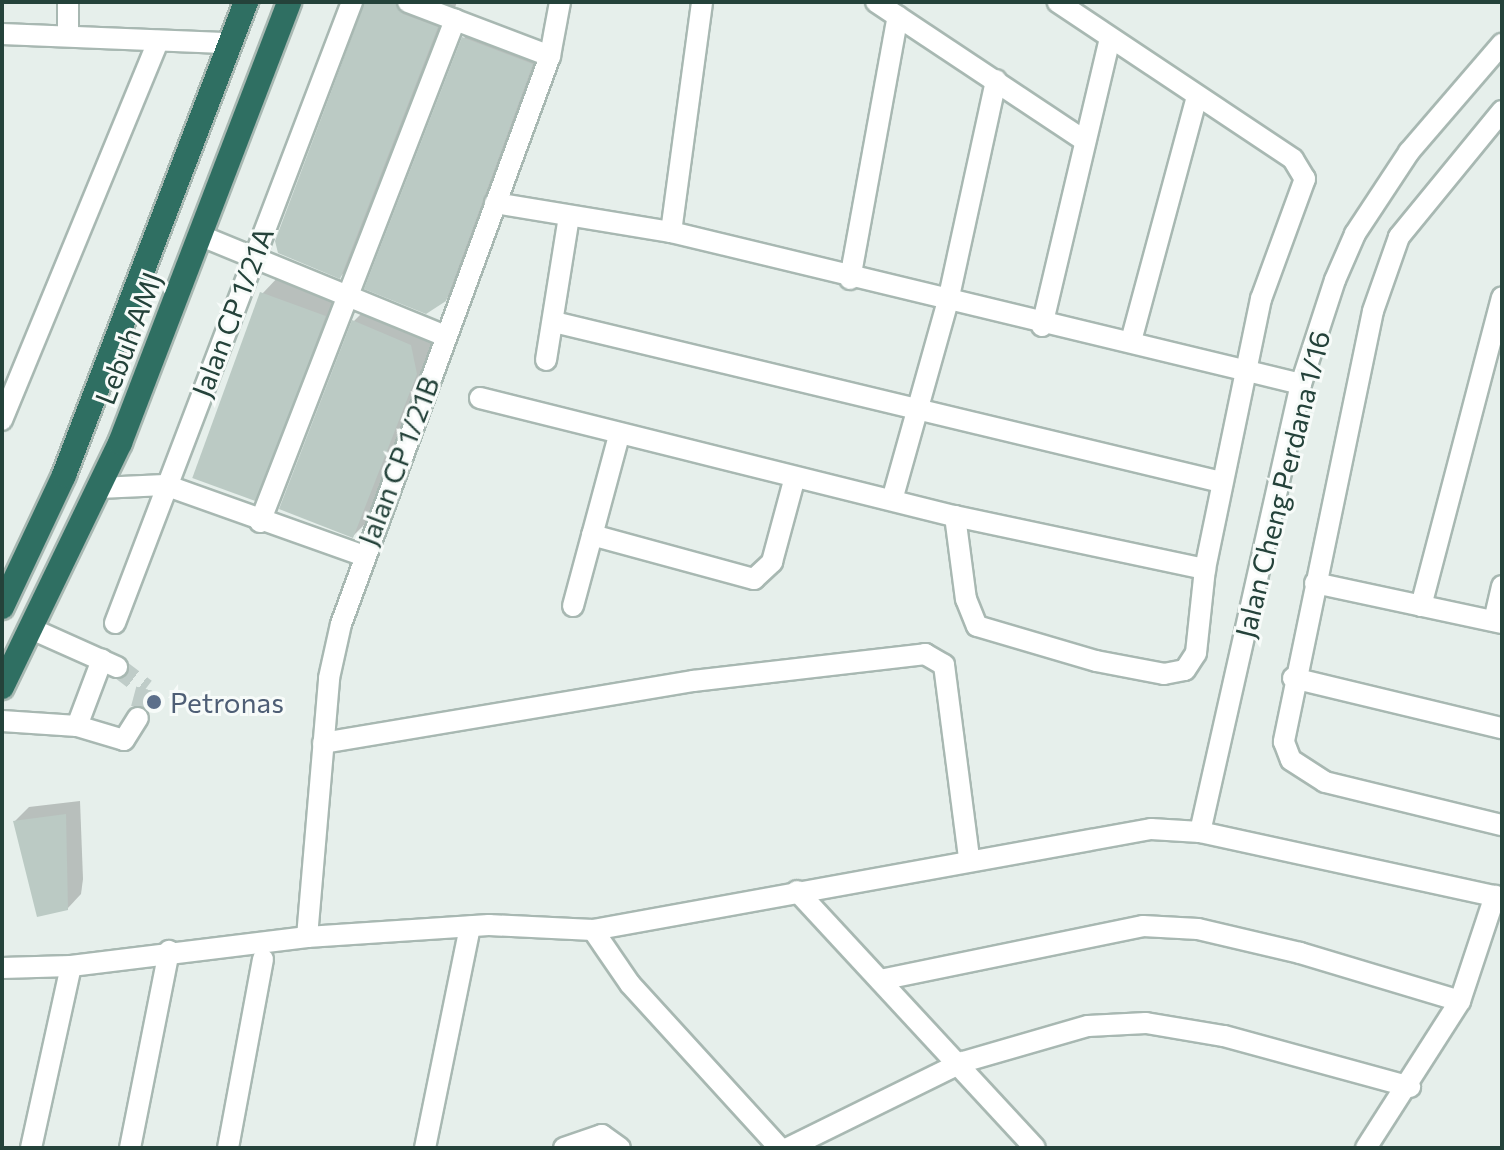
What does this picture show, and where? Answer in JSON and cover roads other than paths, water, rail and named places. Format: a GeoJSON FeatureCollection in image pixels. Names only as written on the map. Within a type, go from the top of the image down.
{"type":"FeatureCollection","features":[{"type":"Feature","properties":{"kind":"highway","name":"Lebuh AMJ"},"geometry":{"type":"LineString","coordinates":[[2,607],[64,475],[246,2]]}},
{"type":"Feature","properties":{"kind":"highway","name":"Lebuh AMJ"},"geometry":{"type":"LineString","coordinates":[[2,687],[34,630],[99,488],[289,2]]}},
{"type":"Feature","properties":{"kind":"street"},"geometry":{"type":"LineString","coordinates":[[68,2],[68,35]]}},
{"type":"Feature","properties":{"kind":"street","name":"Jalan CP 1/21A"},"geometry":{"type":"LineString","coordinates":[[115,623],[165,485],[352,2]]}},
{"type":"Feature","properties":{"kind":"street"},"geometry":{"type":"LineString","coordinates":[[408,2],[550,56]]}},
{"type":"Feature","properties":{"kind":"street","name":"Jalan CP 1/21B"},"geometry":{"type":"LineString","coordinates":[[307,937],[329,678],[362,555],[550,56],[560,2]]}},
{"type":"Feature","properties":{"kind":"street"},"geometry":{"type":"LineString","coordinates":[[671,232],[702,2]]}},
{"type":"Feature","properties":{"kind":"street"},"geometry":{"type":"LineString","coordinates":[[876,2],[1082,139]]}},
{"type":"Feature","properties":{"kind":"street"},"geometry":{"type":"LineString","coordinates":[[955,516],[966,599],[977,626],[1096,661],[1164,674],[1185,670],[1196,653],[1205,569],[1261,299],[1305,179],[1293,159],[1058,2]]}},
{"type":"Feature","properties":{"kind":"street"},"geometry":{"type":"LineString","coordinates":[[850,279],[898,16]]}},
{"type":"Feature","properties":{"kind":"street"},"geometry":{"type":"LineString","coordinates":[[260,522],[345,296],[455,20]]}},
{"type":"Feature","properties":{"kind":"street"},"geometry":{"type":"LineString","coordinates":[[2,34],[230,43]]}},
{"type":"Feature","properties":{"kind":"street"},"geometry":{"type":"LineString","coordinates":[[1042,326],[1082,139],[1110,39]]}},
{"type":"Feature","properties":{"kind":"street"},"geometry":{"type":"LineString","coordinates":[[2,420],[158,41]]}},
{"type":"Feature","properties":{"kind":"street","name":"Jalan Cheng Perdana 1/16"},"geometry":{"type":"LineString","coordinates":[[1200,832],[1301,384],[1355,234],[1409,152],[1502,44]]}},
{"type":"Feature","properties":{"kind":"street"},"geometry":{"type":"LineString","coordinates":[[892,500],[948,301],[996,80]]}},
{"type":"Feature","properties":{"kind":"street"},"geometry":{"type":"LineString","coordinates":[[1131,341],[1197,97]]}},
{"type":"Feature","properties":{"kind":"street"},"geometry":{"type":"LineString","coordinates":[[1502,111],[1399,237],[1373,311],[1293,678],[1284,742],[1307,774],[1502,825]]}},
{"type":"Feature","properties":{"kind":"street"},"geometry":{"type":"LineString","coordinates":[[495,203],[671,232],[1042,326],[1131,341],[1301,384]]}},
{"type":"Feature","properties":{"kind":"street"},"geometry":{"type":"LineString","coordinates":[[546,360],[569,216]]}},
{"type":"Feature","properties":{"kind":"street"},"geometry":{"type":"LineString","coordinates":[[199,235],[252,260],[445,336]]}},
{"type":"Feature","properties":{"kind":"street"},"geometry":{"type":"LineString","coordinates":[[1421,606],[1502,297]]}},
{"type":"Feature","properties":{"kind":"street"},"geometry":{"type":"LineString","coordinates":[[554,322],[1221,482]]}},
{"type":"Feature","properties":{"kind":"street"},"geometry":{"type":"LineString","coordinates":[[480,398],[955,516],[1205,569]]}},
{"type":"Feature","properties":{"kind":"street"},"geometry":{"type":"LineString","coordinates":[[573,606],[619,435]]}},
{"type":"Feature","properties":{"kind":"street"},"geometry":{"type":"LineString","coordinates":[[592,535],[754,579],[772,562],[795,477]]}},
{"type":"Feature","properties":{"kind":"street"},"geometry":{"type":"LineString","coordinates":[[99,488],[165,485],[260,522],[362,555]]}},
{"type":"Feature","properties":{"kind":"street"},"geometry":{"type":"LineString","coordinates":[[1315,583],[1498,622],[1502,586]]}},
{"type":"Feature","properties":{"kind":"street"},"geometry":{"type":"LineString","coordinates":[[34,630],[109,664],[77,726]]}},
{"type":"Feature","properties":{"kind":"street"},"geometry":{"type":"LineString","coordinates":[[323,743],[693,681],[938,656],[969,858]]}},
{"type":"Feature","properties":{"kind":"street"},"geometry":{"type":"LineString","coordinates":[[1293,678],[1502,728]]}},
{"type":"Feature","properties":{"kind":"street"},"geometry":{"type":"LineString","coordinates":[[2,721],[77,726],[124,740],[138,718]]}},
{"type":"Feature","properties":{"kind":"street"},"geometry":{"type":"LineString","coordinates":[[2,968],[71,966],[169,951],[307,937],[470,927],[593,930],[1110,831],[1200,832],[1498,897],[1460,1001],[1410,1087],[1366,1148]]}},
{"type":"Feature","properties":{"kind":"street"},"geometry":{"type":"LineString","coordinates":[[797,891],[963,1062],[1035,1148]]}},
{"type":"Feature","properties":{"kind":"street"},"geometry":{"type":"LineString","coordinates":[[885,979],[1143,926],[1198,929],[1300,953],[1460,1001]]}},
{"type":"Feature","properties":{"kind":"street"},"geometry":{"type":"LineString","coordinates":[[425,1148],[470,927]]}},
{"type":"Feature","properties":{"kind":"street"},"geometry":{"type":"LineString","coordinates":[[593,930],[630,984],[780,1148]]}},
{"type":"Feature","properties":{"kind":"street"},"geometry":{"type":"LineString","coordinates":[[130,1148],[169,951]]}},
{"type":"Feature","properties":{"kind":"street"},"geometry":{"type":"LineString","coordinates":[[228,1148],[263,959]]}},
{"type":"Feature","properties":{"kind":"street"},"geometry":{"type":"LineString","coordinates":[[31,1148],[71,966]]}},
{"type":"Feature","properties":{"kind":"street"},"geometry":{"type":"LineString","coordinates":[[788,1148],[963,1062],[1088,1026],[1146,1023],[1312,1057],[1410,1087]]}},
{"type":"Feature","properties":{"kind":"street"},"geometry":{"type":"LineString","coordinates":[[564,1148],[602,1135],[620,1148]]}},
{"type":"Feature","properties":{"kind":"tunnel"},"geometry":{"type":"LineString","coordinates":[[117,667],[146,689],[138,718]]}},
{"type":"Feature","properties":{"kind":"place","name":"Petronas"},"geometry":{"type":"Point","coordinates":[154,702]}}]}
